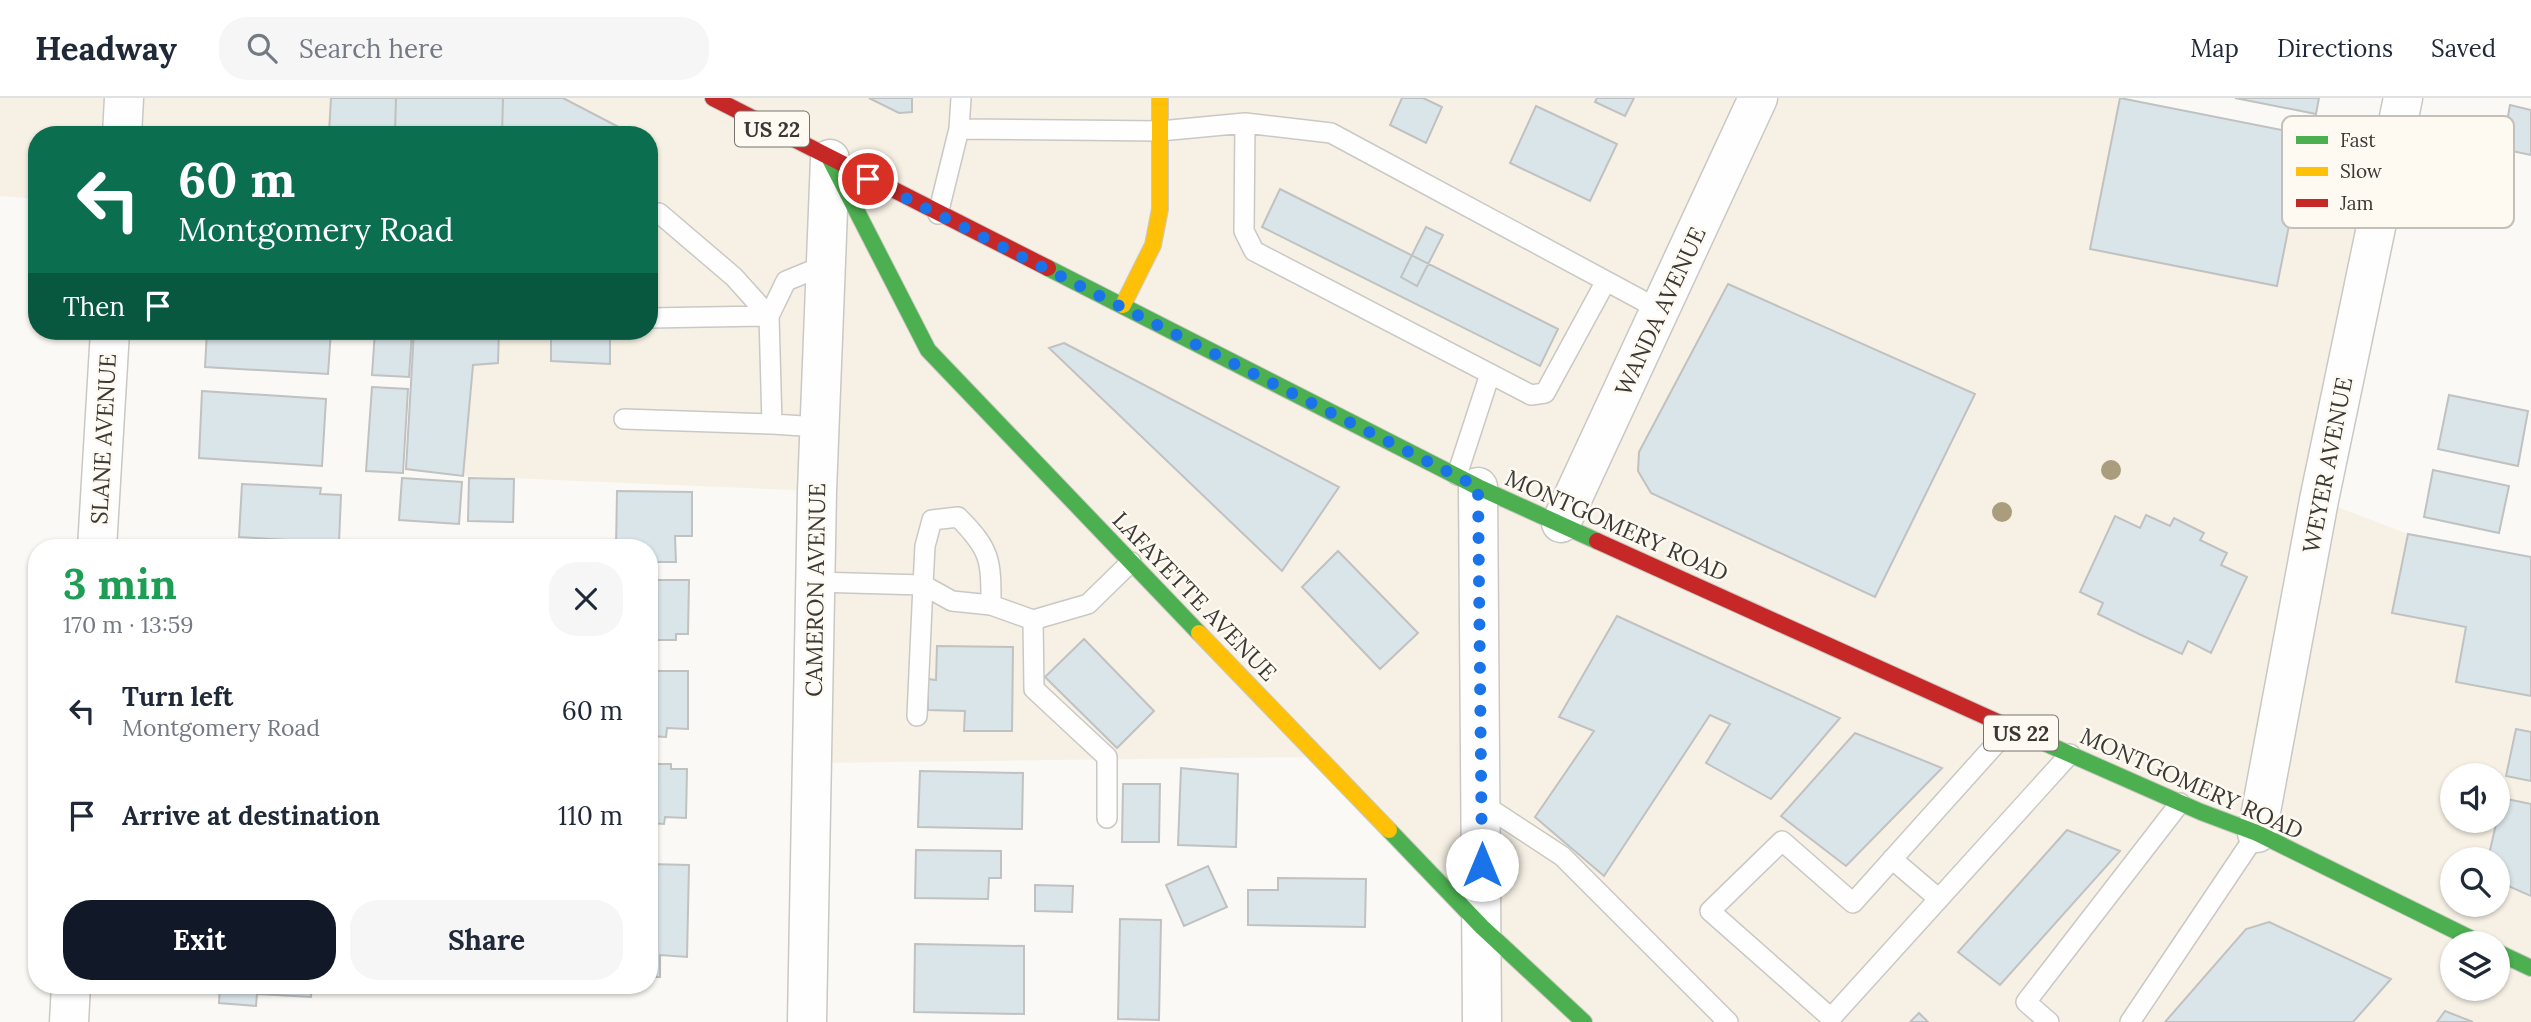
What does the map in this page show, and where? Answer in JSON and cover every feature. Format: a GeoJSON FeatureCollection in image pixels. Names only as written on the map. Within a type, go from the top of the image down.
{"type":"FeatureCollection","features":[{"type":"Feature","properties":{"kind":"main road","name":"MONTGOMERY ROAD"},"geometry":{"type":"LineString","coordinates":[[713,98],[1467,481],[2010,728],[2180,803],[2257,833],[2456,931]]}},
{"type":"Feature","properties":{"kind":"main road"},"geometry":{"type":"LineString","coordinates":[[1123,305],[1153,244],[1160,209],[1160,98]]}},
{"type":"Feature","properties":{"kind":"main road","name":"LAFAYETTE AVENUE"},"geometry":{"type":"LineString","coordinates":[[830,159],[928,350],[1482,927],[1584,1022]]}},
{"type":"Feature","properties":{"kind":"main road"},"geometry":{"type":"LineString","coordinates":[[2510,958],[2531,968]]}},
{"type":"Feature","properties":{"kind":"street"},"geometry":{"type":"LineString","coordinates":[[122,126],[124,98]]}},
{"type":"Feature","properties":{"kind":"street","name":"WANDA AVENUE"},"geometry":{"type":"LineString","coordinates":[[1561,523],[1758,98]]}},
{"type":"Feature","properties":{"kind":"street","name":"WEYER AVENUE"},"geometry":{"type":"LineString","coordinates":[[2399,116],[2403,98]]}},
{"type":"Feature","properties":{"kind":"street","name":"CAMERON AVENUE"},"geometry":{"type":"LineString","coordinates":[[807,1022],[819,427],[830,159]]}},
{"type":"Feature","properties":{"kind":"street","name":"WEYER AVENUE"},"geometry":{"type":"LineString","coordinates":[[2257,833],[2322,486],[2376,228]]}},
{"type":"Feature","properties":{"kind":"street","name":"SLANE AVENUE"},"geometry":{"type":"LineString","coordinates":[[98,539],[109,340]]}},
{"type":"Feature","properties":{"kind":"street"},"geometry":{"type":"LineString","coordinates":[[1467,481],[1481,803],[1482,1022]]}},
{"type":"Feature","properties":{"kind":"street"},"geometry":{"type":"LineString","coordinates":[[69,1022],[71,994]]}},
{"type":"Feature","properties":{"kind":"lane"},"geometry":{"type":"LineString","coordinates":[[938,214],[959,129],[961,98]]}},
{"type":"Feature","properties":{"kind":"lane"},"geometry":{"type":"LineString","coordinates":[[959,129],[1160,131],[1245,123],[1331,133],[1660,310]]}},
{"type":"Feature","properties":{"kind":"lane"},"geometry":{"type":"LineString","coordinates":[[1245,123],[1244,231],[1254,251],[1531,395],[1545,393],[1605,281]]}},
{"type":"Feature","properties":{"kind":"lane"},"geometry":{"type":"LineString","coordinates":[[659,213],[734,278],[769,316]]}},
{"type":"Feature","properties":{"kind":"lane"},"geometry":{"type":"LineString","coordinates":[[772,424],[769,316],[786,281],[825,265]]}},
{"type":"Feature","properties":{"kind":"lane"},"geometry":{"type":"LineString","coordinates":[[658,318],[769,316]]}},
{"type":"Feature","properties":{"kind":"lane"},"geometry":{"type":"LineString","coordinates":[[1467,481],[1490,374]]}},
{"type":"Feature","properties":{"kind":"lane"},"geometry":{"type":"LineString","coordinates":[[624,419],[819,427]]}},
{"type":"Feature","properties":{"kind":"lane"},"geometry":{"type":"LineString","coordinates":[[917,716],[925,546],[932,520],[958,517],[979,538],[991,564],[991,604]]}},
{"type":"Feature","properties":{"kind":"lane"},"geometry":{"type":"LineString","coordinates":[[815,582],[923,585],[952,601],[991,604],[1033,620],[1088,604],[1131,562]]}},
{"type":"Feature","properties":{"kind":"lane"},"geometry":{"type":"LineString","coordinates":[[1033,620],[1034,689],[1107,757],[1107,818]]}},
{"type":"Feature","properties":{"kind":"lane"},"geometry":{"type":"LineString","coordinates":[[2010,728],[1853,903],[1782,841],[1710,911],[1831,1018],[2070,754]]}},
{"type":"Feature","properties":{"kind":"lane"},"geometry":{"type":"LineString","coordinates":[[1481,803],[1562,856],[1728,1022]]}},
{"type":"Feature","properties":{"kind":"lane"},"geometry":{"type":"LineString","coordinates":[[2049,1022],[2026,1002],[2180,803]]}},
{"type":"Feature","properties":{"kind":"lane"},"geometry":{"type":"LineString","coordinates":[[2130,1022],[2257,833]]}},
{"type":"Feature","properties":{"kind":"lane"},"geometry":{"type":"LineString","coordinates":[[1892,859],[1939,900]]}},
{"type":"Feature","properties":{"kind":"shaded area"},"geometry":{"type":"Polygon","coordinates":[[[0,98],[2122,98],[2282,130],[2282,228],[2375,228],[2319,500],[2408,534],[2531,557],[2531,1022],[1482,1022],[1482,927],[1319,757],[812,763],[817,491],[463,476],[406,469],[413,340],[658,340],[658,126],[28,126],[28,198],[0,196],[0,98]]]}},
{"type":"Feature","properties":{"kind":"building"},"geometry":{"type":"Polygon","coordinates":[[[331,98],[396,98],[395,126],[329,126],[331,98]]]}},
{"type":"Feature","properties":{"kind":"building"},"geometry":{"type":"Polygon","coordinates":[[[396,98],[503,98],[502,126],[395,126],[396,98]]]}},
{"type":"Feature","properties":{"kind":"building"},"geometry":{"type":"Polygon","coordinates":[[[503,98],[563,98],[617,126],[502,126],[503,98]]]}},
{"type":"Feature","properties":{"kind":"building"},"geometry":{"type":"Polygon","coordinates":[[[869,98],[912,98],[912,112],[899,113],[869,98]]]}},
{"type":"Feature","properties":{"kind":"building"},"geometry":{"type":"Polygon","coordinates":[[[1402,98],[1423,98],[1442,107],[1426,143],[1390,125],[1402,98]]]}},
{"type":"Feature","properties":{"kind":"building"},"geometry":{"type":"Polygon","coordinates":[[[1597,98],[1634,98],[1625,116],[1595,102],[1597,98]]]}},
{"type":"Feature","properties":{"kind":"building"},"geometry":{"type":"Polygon","coordinates":[[[2120,98],[2282,130],[2282,228],[2289,228],[2277,286],[2090,249],[2120,98]]]}},
{"type":"Feature","properties":{"kind":"building"},"geometry":{"type":"Polygon","coordinates":[[[2235,98],[2319,98],[2316,114],[2235,98]]]}},
{"type":"Feature","properties":{"kind":"building"},"geometry":{"type":"Polygon","coordinates":[[[2510,105],[2531,110],[2531,155],[2514,151],[2514,116],[2508,116],[2510,105]]]}},
{"type":"Feature","properties":{"kind":"building"},"geometry":{"type":"Polygon","coordinates":[[[1536,106],[1617,144],[1590,201],[1510,163],[1536,106]]]}},
{"type":"Feature","properties":{"kind":"building"},"geometry":{"type":"Polygon","coordinates":[[[1280,189],[1558,329],[1540,366],[1262,227],[1280,189]]]}},
{"type":"Feature","properties":{"kind":"building"},"geometry":{"type":"Polygon","coordinates":[[[1426,227],[1443,235],[1417,286],[1401,277],[1426,227]]]}},
{"type":"Feature","properties":{"kind":"building"},"geometry":{"type":"Polygon","coordinates":[[[1728,284],[1975,394],[1875,597],[1651,493],[1638,471],[1639,452],[1728,284]]]}},
{"type":"Feature","properties":{"kind":"building"},"geometry":{"type":"Polygon","coordinates":[[[206,340],[330,340],[328,374],[205,367],[206,340]]]}},
{"type":"Feature","properties":{"kind":"building"},"geometry":{"type":"Polygon","coordinates":[[[374,340],[411,340],[409,377],[372,375],[374,340]]]}},
{"type":"Feature","properties":{"kind":"building"},"geometry":{"type":"Polygon","coordinates":[[[413,340],[499,340],[498,363],[473,365],[463,476],[406,469],[413,340]]]}},
{"type":"Feature","properties":{"kind":"building"},"geometry":{"type":"Polygon","coordinates":[[[551,340],[610,340],[610,364],[551,361],[551,340]]]}},
{"type":"Feature","properties":{"kind":"building"},"geometry":{"type":"Polygon","coordinates":[[[1064,343],[1339,487],[1282,571],[1049,348],[1064,343]]]}},
{"type":"Feature","properties":{"kind":"building"},"geometry":{"type":"Polygon","coordinates":[[[372,387],[408,389],[403,473],[366,471],[372,387]]]}},
{"type":"Feature","properties":{"kind":"building"},"geometry":{"type":"Polygon","coordinates":[[[202,391],[326,399],[322,466],[199,458],[202,391]]]}},
{"type":"Feature","properties":{"kind":"building"},"geometry":{"type":"Polygon","coordinates":[[[2449,395],[2528,411],[2518,466],[2438,449],[2449,395]]]}},
{"type":"Feature","properties":{"kind":"building"},"geometry":{"type":"Polygon","coordinates":[[[2433,470],[2509,486],[2499,533],[2424,517],[2433,470]]]}},
{"type":"Feature","properties":{"kind":"building"},"geometry":{"type":"Polygon","coordinates":[[[402,478],[462,482],[459,524],[399,520],[402,478]]]}},
{"type":"Feature","properties":{"kind":"building"},"geometry":{"type":"Polygon","coordinates":[[[469,478],[514,479],[513,522],[468,521],[469,478]]]}},
{"type":"Feature","properties":{"kind":"building"},"geometry":{"type":"Polygon","coordinates":[[[242,484],[321,488],[320,494],[341,495],[339,539],[239,537],[242,484]]]}},
{"type":"Feature","properties":{"kind":"building"},"geometry":{"type":"Polygon","coordinates":[[[617,491],[692,492],[692,536],[675,536],[676,562],[658,562],[658,539],[616,539],[617,491]]]}},
{"type":"Feature","properties":{"kind":"building"},"geometry":{"type":"Polygon","coordinates":[[[2146,515],[2170,526],[2174,518],[2204,533],[2200,540],[2227,553],[2221,565],[2247,577],[2211,653],[2188,641],[2182,654],[2139,634],[2098,614],[2103,603],[2080,592],[2115,516],[2140,528],[2146,515]]]}},
{"type":"Feature","properties":{"kind":"building"},"geometry":{"type":"Polygon","coordinates":[[[2408,534],[2531,557],[2531,696],[2456,682],[2466,627],[2392,613],[2408,534]]]}},
{"type":"Feature","properties":{"kind":"building"},"geometry":{"type":"Polygon","coordinates":[[[1338,551],[1418,633],[1380,669],[1302,587],[1338,551]]]}},
{"type":"Feature","properties":{"kind":"building"},"geometry":{"type":"Polygon","coordinates":[[[658,580],[689,580],[688,634],[676,634],[676,640],[658,640],[658,580]]]}},
{"type":"Feature","properties":{"kind":"building"},"geometry":{"type":"Polygon","coordinates":[[[1617,616],[1840,718],[1771,799],[1706,763],[1730,724],[1710,715],[1604,876],[1535,817],[1594,731],[1559,717],[1617,616]]]}},
{"type":"Feature","properties":{"kind":"building"},"geometry":{"type":"Polygon","coordinates":[[[1084,639],[1154,711],[1117,748],[1045,677],[1084,639]]]}},
{"type":"Feature","properties":{"kind":"building"},"geometry":{"type":"Polygon","coordinates":[[[937,646],[1013,647],[1012,731],[964,731],[965,711],[928,710],[928,679],[936,680],[937,646]]]}},
{"type":"Feature","properties":{"kind":"building"},"geometry":{"type":"Polygon","coordinates":[[[658,671],[688,671],[688,729],[667,728],[666,737],[658,737],[658,671]]]}},
{"type":"Feature","properties":{"kind":"building"},"geometry":{"type":"Polygon","coordinates":[[[2516,729],[2531,732],[2531,781],[2510,777],[2509,763],[2516,729]]]}},
{"type":"Feature","properties":{"kind":"building"},"geometry":{"type":"Polygon","coordinates":[[[1855,733],[1942,768],[1846,866],[1781,816],[1855,733]]]}},
{"type":"Feature","properties":{"kind":"building"},"geometry":{"type":"Polygon","coordinates":[[[658,764],[671,764],[671,769],[687,769],[686,818],[665,817],[664,824],[658,824],[658,764]]]}},
{"type":"Feature","properties":{"kind":"building"},"geometry":{"type":"Polygon","coordinates":[[[1181,768],[1238,774],[1236,847],[1178,845],[1181,768]]]}},
{"type":"Feature","properties":{"kind":"building"},"geometry":{"type":"Polygon","coordinates":[[[920,771],[1023,773],[1022,829],[918,827],[920,771]]]}},
{"type":"Feature","properties":{"kind":"building"},"geometry":{"type":"Polygon","coordinates":[[[1123,784],[1160,784],[1159,842],[1122,842],[1123,784]]]}},
{"type":"Feature","properties":{"kind":"building"},"geometry":{"type":"Polygon","coordinates":[[[2510,800],[2531,804],[2531,896],[2510,887],[2510,847],[2491,847],[2494,833],[2510,833],[2510,800]]]}},
{"type":"Feature","properties":{"kind":"building"},"geometry":{"type":"Polygon","coordinates":[[[2067,830],[2120,851],[2000,985],[1958,952],[2067,830]]]}},
{"type":"Feature","properties":{"kind":"building"},"geometry":{"type":"Polygon","coordinates":[[[916,850],[1001,851],[1001,878],[989,878],[988,899],[915,898],[916,850]]]}},
{"type":"Feature","properties":{"kind":"building"},"geometry":{"type":"Polygon","coordinates":[[[658,864],[689,865],[687,957],[660,955],[660,977],[658,864]]]}},
{"type":"Feature","properties":{"kind":"building"},"geometry":{"type":"Polygon","coordinates":[[[1208,866],[1227,907],[1184,926],[1166,885],[1208,866]]]}},
{"type":"Feature","properties":{"kind":"building"},"geometry":{"type":"Polygon","coordinates":[[[1278,878],[1366,879],[1365,927],[1248,925],[1248,890],[1278,890],[1278,878]]]}},
{"type":"Feature","properties":{"kind":"building"},"geometry":{"type":"Polygon","coordinates":[[[1035,885],[1073,886],[1072,912],[1035,911],[1035,885]]]}},
{"type":"Feature","properties":{"kind":"building"},"geometry":{"type":"Polygon","coordinates":[[[1120,919],[1161,920],[1159,1020],[1118,1019],[1120,919]]]}},
{"type":"Feature","properties":{"kind":"building"},"geometry":{"type":"Polygon","coordinates":[[[2269,922],[2391,979],[2353,1022],[2165,1022],[2246,929],[2269,922]]]}},
{"type":"Feature","properties":{"kind":"building"},"geometry":{"type":"Polygon","coordinates":[[[915,944],[1024,946],[1024,1014],[914,1012],[915,944]]]}},
{"type":"Feature","properties":{"kind":"building"},"geometry":{"type":"Polygon","coordinates":[[[220,994],[257,994],[256,1006],[219,1003],[220,994]]]}},
{"type":"Feature","properties":{"kind":"building"},"geometry":{"type":"Polygon","coordinates":[[[257,994],[311,994],[311,997],[257,994]]]}},
{"type":"Feature","properties":{"kind":"building"},"geometry":{"type":"Polygon","coordinates":[[[2445,1011],[2473,1022],[2437,1022],[2445,1011]]]}},
{"type":"Feature","properties":{"kind":"building"},"geometry":{"type":"Polygon","coordinates":[[[1919,1013],[1928,1022],[1910,1022],[1919,1013]]]}},
{"type":"Feature","properties":{"kind":"traffic: fast"},"geometry":{"type":"LineString","coordinates":[[830,159],[928,350],[1199,633]]}},
{"type":"Feature","properties":{"kind":"traffic: fast"},"geometry":{"type":"LineString","coordinates":[[1048,268],[1478,487],[1597,541]]}},
{"type":"Feature","properties":{"kind":"traffic: fast"},"geometry":{"type":"LineString","coordinates":[[2022,733],[2201,812],[2257,833],[2456,931]]}},
{"type":"Feature","properties":{"kind":"traffic: fast"},"geometry":{"type":"LineString","coordinates":[[1389,830],[1482,927],[1584,1022]]}},
{"type":"Feature","properties":{"kind":"traffic: fast"},"geometry":{"type":"LineString","coordinates":[[2510,958],[2531,968]]}},
{"type":"Feature","properties":{"kind":"traffic: slow"},"geometry":{"type":"LineString","coordinates":[[1123,305],[1153,245],[1160,209],[1160,98]]}},
{"type":"Feature","properties":{"kind":"traffic: slow"},"geometry":{"type":"LineString","coordinates":[[1199,633],[1389,830]]}},
{"type":"Feature","properties":{"kind":"traffic: jam"},"geometry":{"type":"LineString","coordinates":[[713,98],[1048,268]]}},
{"type":"Feature","properties":{"kind":"traffic: jam"},"geometry":{"type":"LineString","coordinates":[[1597,541],[2022,733]]}},
{"type":"Feature","properties":{"kind":"route"},"geometry":{"type":"LineString","coordinates":[[868,179],[1123,305],[1173,333],[1478,487],[1482,865]]}}]}
